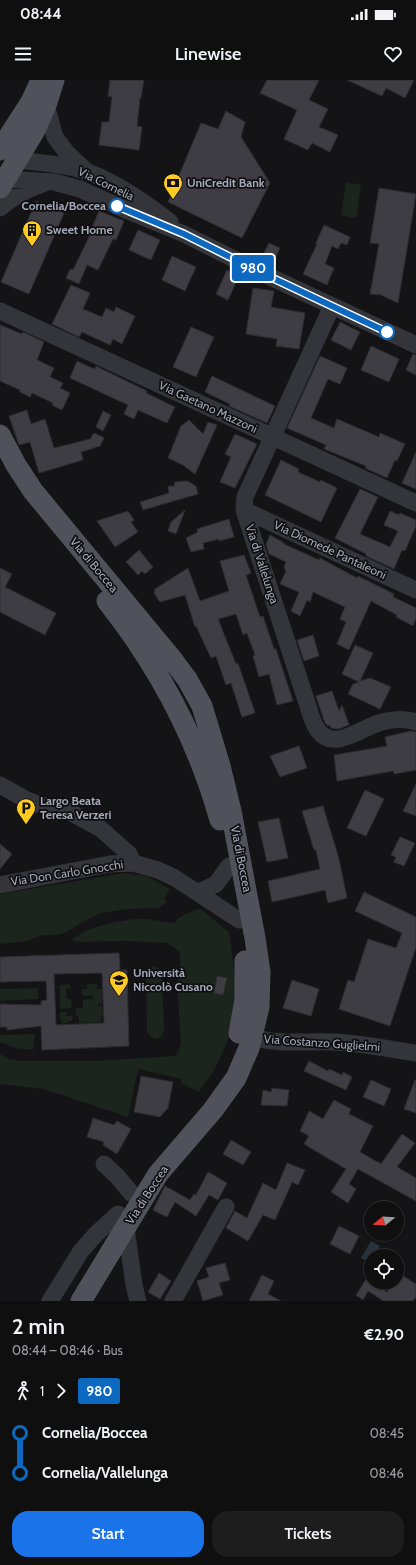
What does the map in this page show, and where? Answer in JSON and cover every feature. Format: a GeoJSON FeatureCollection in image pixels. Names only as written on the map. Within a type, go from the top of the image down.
{"type":"FeatureCollection","features":[{"type":"Feature","properties":{"kind":"main road"},"geometry":{"type":"LineString","coordinates":[[0,132],[54,80]]}},
{"type":"Feature","properties":{"kind":"main road"},"geometry":{"type":"LineString","coordinates":[[2,181],[6,157],[41,93]]}},
{"type":"Feature","properties":{"kind":"main road","name":"Via di Boccea"},"geometry":{"type":"LineString","coordinates":[[0,435],[16,465],[33,491],[172,659],[187,679],[197,697],[208,721],[231,810],[246,919],[244,956],[245,1000],[241,1027],[232,1053],[216,1085],[153,1159],[130,1192],[122,1221],[104,1266],[82,1301]]}},
{"type":"Feature","properties":{"kind":"main road","name":"Via di Boccea"},"geometry":{"type":"LineString","coordinates":[[0,461],[33,511],[130,631],[145,652],[170,694],[185,724],[206,776],[221,826],[229,866],[258,960],[260,1007],[253,1037],[240,1070],[224,1097],[158,1174],[122,1221],[68,1301]]}},
{"type":"Feature","properties":{"kind":"street"},"geometry":{"type":"LineString","coordinates":[[41,93],[55,138],[67,153],[88,172]]}},
{"type":"Feature","properties":{"kind":"street","name":"Via Cornelia"},"geometry":{"type":"LineString","coordinates":[[6,157],[88,172],[151,207],[184,234]]}},
{"type":"Feature","properties":{"kind":"street","name":"Via Cornelia"},"geometry":{"type":"LineString","coordinates":[[2,181],[49,182],[66,184],[80,189],[184,234],[416,345]]}},
{"type":"Feature","properties":{"kind":"street"},"geometry":{"type":"LineString","coordinates":[[0,208],[23,192],[49,182]]}},
{"type":"Feature","properties":{"kind":"street","name":"Via di Vallelunga"},"geometry":{"type":"LineString","coordinates":[[332,306],[245,497],[244,510],[307,703],[318,730],[325,736],[335,739],[351,736],[379,723],[399,719],[416,722]]}},
{"type":"Feature","properties":{"kind":"street","name":"Via Gaetano Mazzoni"},"geometry":{"type":"LineString","coordinates":[[0,311],[416,503]]}},
{"type":"Feature","properties":{"kind":"street","name":"Via Diomede Pantaleoni"},"geometry":{"type":"LineString","coordinates":[[244,510],[416,590]]}},
{"type":"Feature","properties":{"kind":"street"},"geometry":{"type":"LineString","coordinates":[[0,785],[32,802],[68,811],[101,829],[129,854],[132,863]]}},
{"type":"Feature","properties":{"kind":"street","name":"Via Don Carlo Gnocchi"},"geometry":{"type":"LineString","coordinates":[[0,885],[110,864],[132,863],[144,865],[164,872],[246,919]]}},
{"type":"Feature","properties":{"kind":"street"},"geometry":{"type":"LineString","coordinates":[[199,892],[216,884],[229,866]]}},
{"type":"Feature","properties":{"kind":"street","name":"Via Costanzo Guglielmi"},"geometry":{"type":"LineString","coordinates":[[253,1037],[264,1041],[279,1042],[353,1043],[416,1053]]}},
{"type":"Feature","properties":{"kind":"street"},"geometry":{"type":"LineString","coordinates":[[104,1164],[117,1176],[130,1192]]}},
{"type":"Feature","properties":{"kind":"street"},"geometry":{"type":"LineString","coordinates":[[173,1301],[226,1207]]}},
{"type":"Feature","properties":{"kind":"street"},"geometry":{"type":"LineString","coordinates":[[50,1301],[81,1252],[96,1234],[122,1221],[138,1301]]}},
{"type":"Feature","properties":{"kind":"street"},"geometry":{"type":"LineString","coordinates":[[91,1301],[104,1266]]}},
{"type":"Feature","properties":{"kind":"shaded area"},"geometry":{"type":"Polygon","coordinates":[[[346,182],[361,185],[356,218],[341,215],[346,182]]]}},
{"type":"Feature","properties":{"kind":"shaded area"},"geometry":{"type":"Polygon","coordinates":[[[124,873],[146,876],[170,889],[164,898],[167,902],[158,908],[128,909],[101,913],[64,933],[42,935],[27,941],[0,944],[0,894],[124,873]]]}},
{"type":"Feature","properties":{"kind":"shaded area"},"geometry":{"type":"Polygon","coordinates":[[[197,909],[202,910],[229,932],[237,991],[235,1026],[214,1070],[199,1092],[181,1083],[181,1079],[138,1069],[128,1117],[44,1089],[0,1084],[0,1054],[8,1059],[22,1061],[93,1061],[175,1056],[181,1043],[177,982],[180,971],[180,952],[167,943],[126,941],[79,942],[72,940],[78,935],[96,927],[128,920],[146,919],[174,923],[180,917],[197,909]]]}},
{"type":"Feature","properties":{"kind":"shaded area"},"geometry":{"type":"Polygon","coordinates":[[[154,966],[160,969],[162,975],[164,1032],[158,1039],[152,1038],[147,1032],[146,976],[148,969],[154,966]]]}},
{"type":"Feature","properties":{"kind":"shaded area"},"geometry":{"type":"Polygon","coordinates":[[[70,984],[71,989],[66,989],[67,999],[71,999],[72,1008],[60,1009],[60,985],[70,984]]]}},
{"type":"Feature","properties":{"kind":"shaded area"},"geometry":{"type":"Polygon","coordinates":[[[87,984],[97,984],[97,989],[102,989],[102,1003],[98,1004],[98,1006],[102,1006],[103,1015],[101,1015],[101,1022],[79,1023],[78,1015],[76,1015],[76,1008],[83,1008],[83,1000],[93,999],[93,995],[83,996],[82,989],[87,989],[87,984]]]}},
{"type":"Feature","properties":{"kind":"shaded area"},"geometry":{"type":"Polygon","coordinates":[[[38,988],[38,999],[0,1001],[0,989],[38,988]]]}},
{"type":"Feature","properties":{"kind":"shaded area"},"geometry":{"type":"Polygon","coordinates":[[[60,1012],[67,1012],[67,1016],[73,1016],[72,1021],[62,1023],[62,1020],[60,1020],[60,1012]]]}},
{"type":"Feature","properties":{"kind":"shaded area"},"geometry":{"type":"Polygon","coordinates":[[[35,1034],[33,1050],[16,1048],[0,1042],[0,1035],[35,1034]]]}},
{"type":"Feature","properties":{"kind":"shaded area"},"geometry":{"type":"Polygon","coordinates":[[[371,1241],[380,1246],[378,1249],[366,1249],[371,1241]]]}},
{"type":"Feature","properties":{"kind":"shaded area"},"geometry":{"type":"Polygon","coordinates":[[[364,1253],[364,1260],[361,1258],[364,1253]]]}},
{"type":"Feature","properties":{"kind":"building"},"geometry":{"type":"Polygon","coordinates":[[[110,80],[144,80],[140,98],[137,126],[142,127],[139,150],[99,145],[102,122],[109,122],[112,97],[108,96],[110,80]]]}},
{"type":"Feature","properties":{"kind":"building"},"geometry":{"type":"Polygon","coordinates":[[[267,80],[319,80],[309,100],[328,109],[319,127],[338,135],[330,152],[312,143],[308,150],[284,139],[297,110],[260,93],[267,80]]]}},
{"type":"Feature","properties":{"kind":"building"},"geometry":{"type":"Polygon","coordinates":[[[347,80],[414,80],[405,98],[386,88],[382,96],[347,80]]]}},
{"type":"Feature","properties":{"kind":"building"},"geometry":{"type":"Polygon","coordinates":[[[226,111],[245,122],[241,137],[270,183],[242,238],[168,202],[201,123],[218,129],[226,111]]]}},
{"type":"Feature","properties":{"kind":"building"},"geometry":{"type":"Polygon","coordinates":[[[379,188],[416,194],[398,303],[379,294],[370,294],[379,244],[370,243],[379,188]]]}},
{"type":"Feature","properties":{"kind":"building","name":"Sweet Home"},"geometry":{"type":"Polygon","coordinates":[[[36,201],[64,213],[29,294],[1,282],[36,201]]]}},
{"type":"Feature","properties":{"kind":"building"},"geometry":{"type":"Polygon","coordinates":[[[99,211],[124,221],[116,240],[113,239],[98,270],[87,265],[79,284],[66,278],[70,269],[73,270],[92,231],[91,230],[99,211]]]}},
{"type":"Feature","properties":{"kind":"building"},"geometry":{"type":"Polygon","coordinates":[[[324,225],[350,237],[347,245],[341,243],[338,249],[332,246],[325,264],[334,268],[327,285],[303,274],[324,225]]]}},
{"type":"Feature","properties":{"kind":"building"},"geometry":{"type":"Polygon","coordinates":[[[138,230],[160,240],[151,260],[129,250],[138,230]]]}},
{"type":"Feature","properties":{"kind":"building"},"geometry":{"type":"Polygon","coordinates":[[[269,243],[280,248],[275,259],[264,253],[269,243]]]}},
{"type":"Feature","properties":{"kind":"building"},"geometry":{"type":"Polygon","coordinates":[[[172,256],[196,267],[185,291],[162,280],[172,256]]]}},
{"type":"Feature","properties":{"kind":"building"},"geometry":{"type":"Polygon","coordinates":[[[227,270],[239,276],[228,300],[216,294],[227,270]]]}},
{"type":"Feature","properties":{"kind":"building"},"geometry":{"type":"Polygon","coordinates":[[[71,285],[90,293],[83,309],[102,317],[106,308],[114,312],[116,307],[135,316],[122,344],[113,339],[110,345],[82,332],[79,337],[52,324],[71,285]]]}},
{"type":"Feature","properties":{"kind":"building"},"geometry":{"type":"Polygon","coordinates":[[[253,288],[274,291],[271,307],[305,313],[299,349],[276,346],[277,339],[246,334],[253,288]]]}},
{"type":"Feature","properties":{"kind":"building"},"geometry":{"type":"Polygon","coordinates":[[[340,322],[360,332],[351,350],[331,340],[340,322]]]}},
{"type":"Feature","properties":{"kind":"building"},"geometry":{"type":"Polygon","coordinates":[[[0,325],[22,334],[23,332],[44,342],[37,360],[54,368],[50,377],[63,383],[60,388],[70,393],[62,410],[52,405],[53,403],[32,393],[30,397],[20,392],[20,390],[0,381],[0,325]]]}},
{"type":"Feature","properties":{"kind":"building"},"geometry":{"type":"Polygon","coordinates":[[[191,327],[214,337],[196,377],[173,367],[191,327]]]}},
{"type":"Feature","properties":{"kind":"building"},"geometry":{"type":"Polygon","coordinates":[[[371,346],[399,359],[389,382],[361,370],[371,346]]]}},
{"type":"Feature","properties":{"kind":"building"},"geometry":{"type":"Polygon","coordinates":[[[413,354],[416,355],[416,375],[406,370],[413,354]]]}},
{"type":"Feature","properties":{"kind":"building"},"geometry":{"type":"Polygon","coordinates":[[[320,356],[347,368],[340,384],[328,379],[311,418],[334,428],[337,419],[379,437],[380,433],[405,444],[397,461],[395,460],[387,478],[365,468],[366,466],[324,449],[326,445],[287,428],[320,356]]]}},
{"type":"Feature","properties":{"kind":"building"},"geometry":{"type":"Polygon","coordinates":[[[77,361],[94,369],[96,366],[147,391],[146,393],[175,407],[167,423],[138,410],[134,419],[124,414],[128,405],[70,378],[77,361]]]}},
{"type":"Feature","properties":{"kind":"building"},"geometry":{"type":"Polygon","coordinates":[[[212,376],[275,406],[267,423],[229,406],[230,404],[205,392],[212,376]]]}},
{"type":"Feature","properties":{"kind":"building"},"geometry":{"type":"Polygon","coordinates":[[[27,410],[31,424],[45,419],[54,448],[90,439],[94,433],[104,438],[100,446],[81,452],[83,460],[39,473],[30,442],[19,445],[9,416],[27,410]]]}},
{"type":"Feature","properties":{"kind":"building"},"geometry":{"type":"Polygon","coordinates":[[[103,411],[111,415],[103,431],[96,427],[103,411]]]}},
{"type":"Feature","properties":{"kind":"building"},"geometry":{"type":"Polygon","coordinates":[[[189,420],[203,434],[208,422],[217,425],[195,474],[183,465],[168,458],[181,426],[189,420]]]}},
{"type":"Feature","properties":{"kind":"building"},"geometry":{"type":"Polygon","coordinates":[[[235,434],[257,444],[235,488],[220,482],[231,457],[225,454],[235,434]]]}},
{"type":"Feature","properties":{"kind":"building"},"geometry":{"type":"Polygon","coordinates":[[[416,452],[416,489],[402,483],[416,452]]]}},
{"type":"Feature","properties":{"kind":"building"},"geometry":{"type":"Polygon","coordinates":[[[281,460],[299,469],[298,472],[320,482],[321,480],[337,488],[321,522],[265,495],[281,460]]]}},
{"type":"Feature","properties":{"kind":"building"},"geometry":{"type":"Polygon","coordinates":[[[187,481],[196,486],[198,494],[143,510],[140,502],[169,493],[168,486],[174,486],[175,482],[187,481]]]}},
{"type":"Feature","properties":{"kind":"building"},"geometry":{"type":"Polygon","coordinates":[[[360,489],[378,497],[360,534],[390,547],[398,531],[384,525],[390,511],[399,515],[400,513],[416,520],[416,526],[405,551],[402,550],[394,569],[366,556],[366,554],[335,538],[360,489]]]}},
{"type":"Feature","properties":{"kind":"building"},"geometry":{"type":"Polygon","coordinates":[[[185,510],[176,534],[168,531],[171,522],[185,510]]]}},
{"type":"Feature","properties":{"kind":"building"},"geometry":{"type":"Polygon","coordinates":[[[128,511],[134,520],[131,522],[138,532],[115,547],[97,521],[128,511]]]}},
{"type":"Feature","properties":{"kind":"building"},"geometry":{"type":"Polygon","coordinates":[[[229,519],[234,537],[203,543],[204,549],[191,552],[186,538],[198,532],[197,529],[229,519]]]}},
{"type":"Feature","properties":{"kind":"building"},"geometry":{"type":"Polygon","coordinates":[[[270,535],[284,544],[319,560],[320,558],[357,578],[358,576],[394,594],[393,597],[416,608],[416,618],[413,626],[396,617],[397,615],[371,601],[349,650],[337,644],[346,622],[340,619],[345,607],[313,592],[310,602],[307,600],[300,616],[291,611],[299,592],[280,584],[286,571],[284,567],[286,562],[269,554],[266,544],[270,535]]]}},
{"type":"Feature","properties":{"kind":"building"},"geometry":{"type":"Polygon","coordinates":[[[139,550],[153,567],[145,574],[142,571],[138,575],[126,562],[139,550]]]}},
{"type":"Feature","properties":{"kind":"building"},"geometry":{"type":"Polygon","coordinates":[[[244,555],[251,573],[246,575],[260,617],[263,616],[274,649],[276,649],[293,701],[277,705],[269,674],[259,677],[253,656],[255,655],[247,633],[243,635],[236,614],[218,619],[236,664],[238,663],[255,713],[242,717],[231,683],[226,685],[216,656],[211,658],[196,626],[195,627],[185,595],[160,602],[154,593],[155,589],[188,568],[200,601],[229,591],[220,561],[244,555]]]}},
{"type":"Feature","properties":{"kind":"building"},"geometry":{"type":"Polygon","coordinates":[[[0,568],[12,574],[5,587],[56,613],[45,635],[0,612],[0,568]]]}},
{"type":"Feature","properties":{"kind":"building"},"geometry":{"type":"Polygon","coordinates":[[[313,635],[319,656],[304,661],[297,640],[313,635]]]}},
{"type":"Feature","properties":{"kind":"building"},"geometry":{"type":"Polygon","coordinates":[[[355,645],[373,653],[360,681],[370,678],[391,687],[380,709],[348,694],[353,684],[359,682],[342,674],[355,645]]]}},
{"type":"Feature","properties":{"kind":"building"},"geometry":{"type":"Polygon","coordinates":[[[332,691],[339,711],[342,705],[349,725],[338,729],[331,728],[330,725],[328,726],[325,723],[316,696],[332,691]]]}},
{"type":"Feature","properties":{"kind":"building"},"geometry":{"type":"Polygon","coordinates":[[[411,731],[416,732],[416,770],[394,774],[393,771],[337,781],[334,755],[387,746],[385,737],[411,731]]]}},
{"type":"Feature","properties":{"kind":"building"},"geometry":{"type":"Polygon","coordinates":[[[299,746],[307,768],[280,777],[270,756],[299,746]]]}},
{"type":"Feature","properties":{"kind":"building"},"geometry":{"type":"Polygon","coordinates":[[[416,784],[416,816],[403,811],[416,784]]]}},
{"type":"Feature","properties":{"kind":"building"},"geometry":{"type":"Polygon","coordinates":[[[365,790],[384,799],[366,836],[347,828],[365,790]]]}},
{"type":"Feature","properties":{"kind":"building"},"geometry":{"type":"Polygon","coordinates":[[[323,806],[339,859],[347,898],[328,903],[325,890],[272,902],[268,881],[320,869],[316,850],[314,850],[302,811],[323,806]]]}},
{"type":"Feature","properties":{"kind":"building"},"geometry":{"type":"Polygon","coordinates":[[[279,818],[288,858],[267,862],[258,822],[279,818]]]}},
{"type":"Feature","properties":{"kind":"building"},"geometry":{"type":"Polygon","coordinates":[[[400,837],[415,843],[404,866],[394,862],[396,857],[391,855],[400,837]]]}},
{"type":"Feature","properties":{"kind":"building"},"geometry":{"type":"Polygon","coordinates":[[[0,844],[12,854],[0,869],[0,844]]]}},
{"type":"Feature","properties":{"kind":"building"},"geometry":{"type":"Polygon","coordinates":[[[364,892],[416,917],[416,947],[390,1026],[339,1009],[348,980],[354,982],[368,939],[396,948],[402,933],[355,911],[364,892]]]}},
{"type":"Feature","properties":{"kind":"building"},"geometry":{"type":"Polygon","coordinates":[[[119,953],[120,970],[127,970],[129,1046],[42,1050],[41,1026],[7,1030],[7,1027],[0,1027],[0,1004],[41,1005],[41,1001],[47,1000],[46,981],[0,982],[0,957],[119,953]],[[102,973],[54,974],[56,1025],[104,1023],[102,973]]]}},
{"type":"Feature","properties":{"kind":"building"},"geometry":{"type":"Polygon","coordinates":[[[217,976],[227,978],[223,995],[214,993],[217,976]]]}},
{"type":"Feature","properties":{"kind":"building"},"geometry":{"type":"Polygon","coordinates":[[[292,980],[319,989],[311,1016],[283,1008],[292,980]]]}},
{"type":"Feature","properties":{"kind":"building"},"geometry":{"type":"Polygon","coordinates":[[[309,1061],[328,1071],[329,1069],[342,1075],[343,1072],[352,1077],[346,1090],[304,1071],[309,1061]]]}},
{"type":"Feature","properties":{"kind":"building"},"geometry":{"type":"Polygon","coordinates":[[[141,1076],[173,1082],[168,1108],[160,1117],[134,1112],[141,1076]]]}},
{"type":"Feature","properties":{"kind":"building"},"geometry":{"type":"Polygon","coordinates":[[[371,1080],[391,1089],[384,1106],[363,1097],[371,1080]]]}},
{"type":"Feature","properties":{"kind":"building"},"geometry":{"type":"Polygon","coordinates":[[[416,1080],[416,1113],[404,1109],[416,1080]]]}},
{"type":"Feature","properties":{"kind":"building"},"geometry":{"type":"Polygon","coordinates":[[[272,1088],[289,1090],[287,1106],[261,1105],[263,1090],[271,1092],[272,1088]]]}},
{"type":"Feature","properties":{"kind":"building"},"geometry":{"type":"Polygon","coordinates":[[[334,1100],[351,1109],[349,1114],[373,1126],[360,1152],[381,1164],[402,1134],[415,1143],[397,1167],[416,1178],[416,1201],[358,1169],[349,1184],[356,1189],[348,1203],[331,1192],[346,1169],[304,1144],[309,1136],[300,1131],[309,1111],[323,1119],[334,1100]]]}},
{"type":"Feature","properties":{"kind":"building"},"geometry":{"type":"Polygon","coordinates":[[[93,1118],[114,1125],[117,1121],[131,1129],[117,1154],[103,1145],[104,1142],[87,1137],[93,1118]]]}},
{"type":"Feature","properties":{"kind":"building"},"geometry":{"type":"Polygon","coordinates":[[[231,1140],[251,1152],[243,1165],[223,1154],[231,1140]]]}},
{"type":"Feature","properties":{"kind":"building"},"geometry":{"type":"Polygon","coordinates":[[[287,1163],[305,1170],[298,1185],[292,1182],[275,1220],[263,1215],[248,1241],[226,1228],[235,1211],[247,1218],[263,1183],[276,1190],[287,1163]]]}},
{"type":"Feature","properties":{"kind":"building"},"geometry":{"type":"Polygon","coordinates":[[[208,1172],[227,1183],[218,1200],[209,1195],[196,1216],[175,1202],[167,1217],[153,1210],[165,1186],[190,1200],[194,1194],[196,1195],[208,1172]]]}},
{"type":"Feature","properties":{"kind":"building"},"geometry":{"type":"Polygon","coordinates":[[[339,1226],[359,1236],[350,1254],[330,1244],[339,1226]]]}},
{"type":"Feature","properties":{"kind":"building"},"geometry":{"type":"Polygon","coordinates":[[[225,1263],[230,1280],[219,1283],[223,1295],[203,1301],[197,1281],[209,1277],[206,1268],[225,1263]]]}},
{"type":"Feature","properties":{"kind":"building"},"geometry":{"type":"Polygon","coordinates":[[[159,1273],[171,1281],[160,1299],[148,1292],[159,1273]]]}},
{"type":"Feature","properties":{"kind":"building"},"geometry":{"type":"Polygon","coordinates":[[[262,1275],[274,1281],[268,1294],[281,1301],[249,1301],[262,1275]]]}},
{"type":"Feature","properties":{"kind":"building"},"geometry":{"type":"Polygon","coordinates":[[[404,1276],[416,1284],[416,1297],[413,1301],[381,1301],[382,1300],[368,1291],[363,1300],[356,1295],[364,1283],[364,1289],[383,1289],[387,1292],[389,1289],[404,1289],[404,1276]]]}},
{"type":"Feature","properties":{"kind":"bus line","name":"980"},"geometry":{"type":"LineString","coordinates":[[117,206],[184,234],[264,274],[387,332]]}},
{"type":"Feature","properties":{"kind":"place","name":"UniCredit Bank"},"geometry":{"type":"Point","coordinates":[173,200]}},
{"type":"Feature","properties":{"kind":"place","name":"Cornelia/Boccea"},"geometry":{"type":"Point","coordinates":[117,206]}},
{"type":"Feature","properties":{"kind":"place","name":"Sweet Home"},"geometry":{"type":"Point","coordinates":[32,247]}},
{"type":"Feature","properties":{"kind":"place","name":"Largo Beata Teresa Verzeri"},"geometry":{"type":"Point","coordinates":[26,825]}},
{"type":"Feature","properties":{"kind":"place","name":"Università Niccolò Cusano"},"geometry":{"type":"Point","coordinates":[119,997]}}]}
